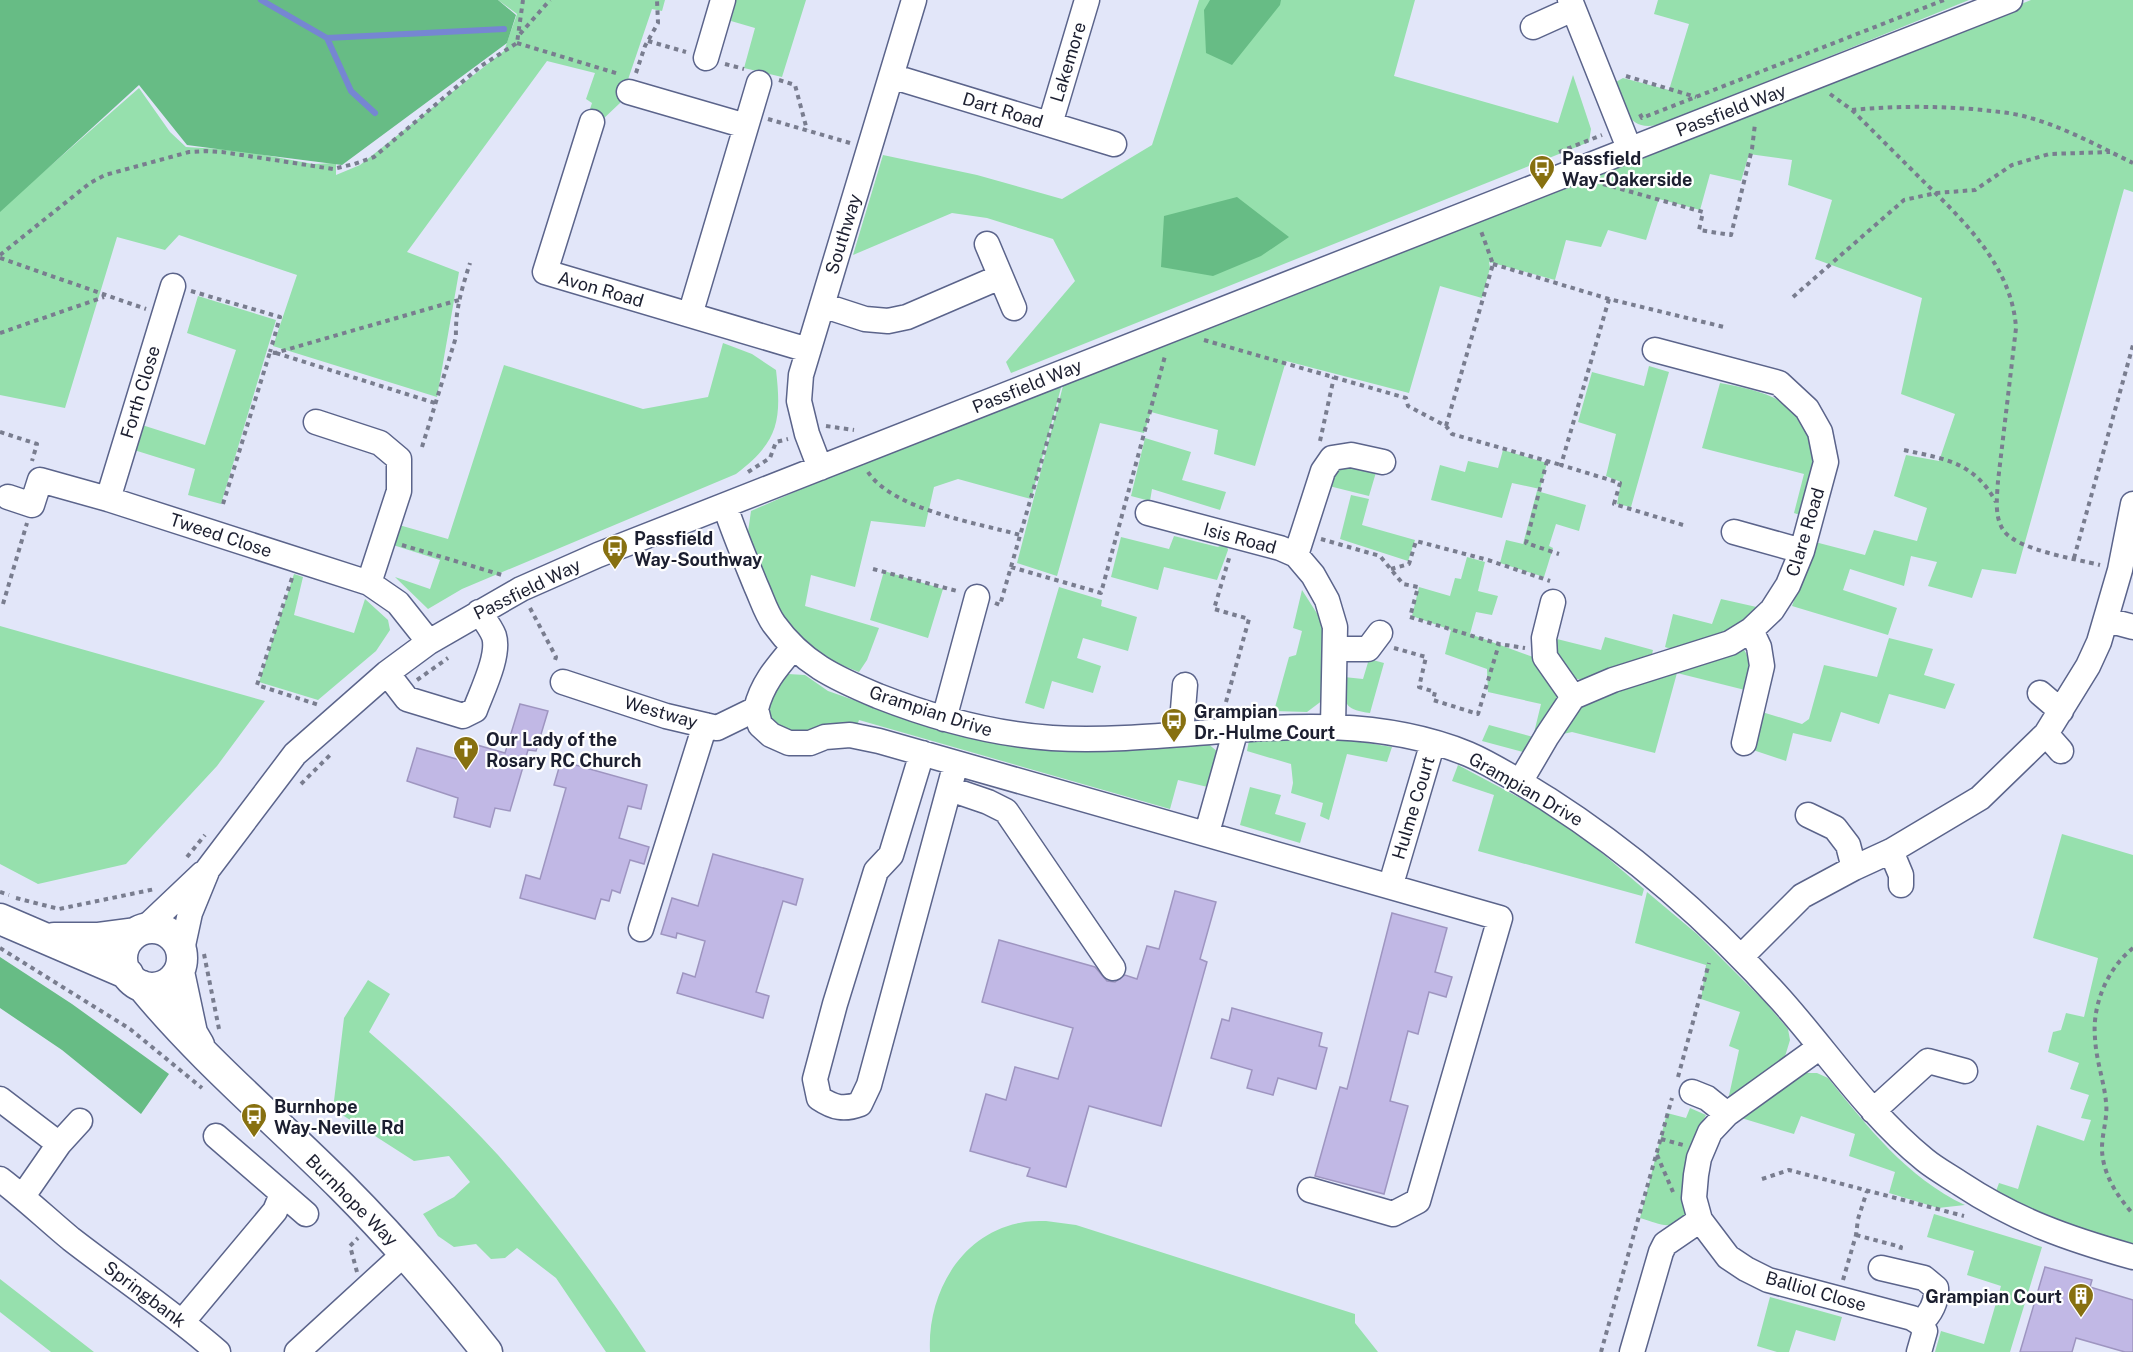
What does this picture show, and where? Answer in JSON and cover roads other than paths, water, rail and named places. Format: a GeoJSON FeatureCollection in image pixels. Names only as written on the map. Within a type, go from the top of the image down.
{"type":"FeatureCollection","features":[{"type":"Feature","properties":{"kind":"main road","name":"Burnhope Way"},"geometry":{"type":"LineString","coordinates":[[0,919],[135,980],[173,1024],[341,1186],[405,1253],[438,1289],[487,1352]]}},
{"type":"Feature","properties":{"kind":"main road"},"geometry":{"type":"LineString","coordinates":[[153,928],[171,934],[180,961],[167,984],[155,988],[135,980],[123,957],[124,948],[140,931],[153,928]]}},
{"type":"Feature","properties":{"kind":"main road","name":"Burnhope Way"},"geometry":{"type":"LineString","coordinates":[[45,938],[97,938],[140,931]]}},
{"type":"Feature","properties":{"kind":"main road","name":"Burnhope Way"},"geometry":{"type":"LineString","coordinates":[[180,961],[192,1033],[207,1058]]}},
{"type":"Feature","properties":{"kind":"street"},"geometry":{"type":"LineString","coordinates":[[706,58],[723,0]]}},
{"type":"Feature","properties":{"kind":"street","name":"Southway"},"geometry":{"type":"LineString","coordinates":[[820,468],[807,434],[799,401],[801,375],[914,0]]}},
{"type":"Feature","properties":{"kind":"street","name":"Lakemore"},"geometry":{"type":"LineString","coordinates":[[1050,124],[1087,0]]}},
{"type":"Feature","properties":{"kind":"street","name":"Passfield Way"},"geometry":{"type":"LineString","coordinates":[[180,961],[190,913],[208,868],[295,754],[387,673],[429,642],[521,589],[598,555],[2010,0]]}},
{"type":"Feature","properties":{"kind":"street"},"geometry":{"type":"LineString","coordinates":[[1533,27],[1572,5],[1629,148]]}},
{"type":"Feature","properties":{"kind":"street","name":"Dart Road"},"geometry":{"type":"LineString","coordinates":[[891,76],[1114,144]]}},
{"type":"Feature","properties":{"kind":"street"},"geometry":{"type":"LineString","coordinates":[[690,315],[759,83]]}},
{"type":"Feature","properties":{"kind":"street"},"geometry":{"type":"LineString","coordinates":[[626,84],[748,120]]}},
{"type":"Feature","properties":{"kind":"street","name":"Avon Road"},"geometry":{"type":"LineString","coordinates":[[592,122],[545,272],[808,350]]}},
{"type":"Feature","properties":{"kind":"street"},"geometry":{"type":"LineString","coordinates":[[987,244],[1014,308]]}},
{"type":"Feature","properties":{"kind":"street"},"geometry":{"type":"LineString","coordinates":[[822,305],[865,319],[888,321],[907,317],[1000,277]]}},
{"type":"Feature","properties":{"kind":"street","name":"Forth Close"},"geometry":{"type":"LineString","coordinates":[[108,498],[173,286]]}},
{"type":"Feature","properties":{"kind":"street","name":"Clare Road"},"geometry":{"type":"LineString","coordinates":[[1573,697],[1613,680],[1730,643],[1751,630],[1772,610],[1788,585],[1802,551],[1826,462],[1820,432],[1808,409],[1779,383],[1745,366],[1655,350]]}},
{"type":"Feature","properties":{"kind":"street"},"geometry":{"type":"LineString","coordinates":[[316,422],[380,443],[399,459],[399,490],[369,583]]}},
{"type":"Feature","properties":{"kind":"street"},"geometry":{"type":"LineString","coordinates":[[1299,544],[1323,471],[1332,458],[1351,455],[1383,462]]}},
{"type":"Feature","properties":{"kind":"street","name":"Tweed Close"},"geometry":{"type":"LineString","coordinates":[[8,497],[32,506],[40,480],[108,498],[369,583],[398,603],[429,642]]}},
{"type":"Feature","properties":{"kind":"street"},"geometry":{"type":"LineString","coordinates":[[1741,957],[1802,896],[1854,867],[1891,851],[1980,798],[2053,742],[2061,711],[2088,666],[2107,620],[2133,504]]}},
{"type":"Feature","properties":{"kind":"street","name":"Grampian Drive"},"geometry":{"type":"LineString","coordinates":[[725,506],[770,620],[793,648],[836,678],[944,719],[998,733],[1055,738],[1333,726],[1384,731],[1433,742],[1470,755],[1520,782],[1589,825],[1698,913],[1784,1004],[1873,1111],[1926,1161],[1991,1204],[2040,1228],[2133,1257]]}},
{"type":"Feature","properties":{"kind":"street","name":"Isis Road"},"geometry":{"type":"LineString","coordinates":[[1148,513],[1280,548],[1299,544],[1326,600],[1335,627],[1333,726]]}},
{"type":"Feature","properties":{"kind":"street"},"geometry":{"type":"LineString","coordinates":[[1734,532],[1802,551]]}},
{"type":"Feature","properties":{"kind":"street"},"geometry":{"type":"LineString","coordinates":[[1520,782],[1546,736],[1573,697],[1545,657],[1544,638],[1552,592]]}},
{"type":"Feature","properties":{"kind":"street"},"geometry":{"type":"LineString","coordinates":[[944,719],[978,597]]}},
{"type":"Feature","properties":{"kind":"street"},"geometry":{"type":"LineString","coordinates":[[387,673],[407,699],[463,716],[475,710],[494,655],[495,644],[494,635],[479,612]]}},
{"type":"Feature","properties":{"kind":"street"},"geometry":{"type":"LineString","coordinates":[[2107,620],[2133,627]]}},
{"type":"Feature","properties":{"kind":"street"},"geometry":{"type":"LineString","coordinates":[[1744,743],[1762,666],[1759,647],[1751,630]]}},
{"type":"Feature","properties":{"kind":"street"},"geometry":{"type":"LineString","coordinates":[[1335,649],[1368,649],[1376,638]]}},
{"type":"Feature","properties":{"kind":"street"},"geometry":{"type":"LineString","coordinates":[[793,648],[767,679],[756,709],[760,724],[771,735],[789,743],[810,743],[825,737],[850,735],[922,753],[1500,918],[1418,1202],[1392,1214],[1310,1190]]}},
{"type":"Feature","properties":{"kind":"street","name":"Westway"},"geometry":{"type":"LineString","coordinates":[[558,675],[666,716],[717,728],[756,709]]}},
{"type":"Feature","properties":{"kind":"street"},"geometry":{"type":"LineString","coordinates":[[1181,734],[1185,685]]}},
{"type":"Feature","properties":{"kind":"street"},"geometry":{"type":"LineString","coordinates":[[2040,693],[2061,711]]}},
{"type":"Feature","properties":{"kind":"street"},"geometry":{"type":"LineString","coordinates":[[641,929],[705,725]]}},
{"type":"Feature","properties":{"kind":"street"},"geometry":{"type":"LineString","coordinates":[[1210,822],[1236,729]]}},
{"type":"Feature","properties":{"kind":"street","name":"Hulme Court"},"geometry":{"type":"LineString","coordinates":[[1394,874],[1433,742]]}},
{"type":"Feature","properties":{"kind":"street"},"geometry":{"type":"LineString","coordinates":[[922,753],[891,855],[876,871],[835,1004],[815,1079],[819,1098],[831,1106],[847,1108],[860,1104],[869,1085],[956,763]]}},
{"type":"Feature","properties":{"kind":"street"},"geometry":{"type":"LineString","coordinates":[[950,789],[1006,811],[1113,968]]}},
{"type":"Feature","properties":{"kind":"street"},"geometry":{"type":"LineString","coordinates":[[1808,815],[1835,828],[1848,844],[1854,867]]}},
{"type":"Feature","properties":{"kind":"street"},"geometry":{"type":"LineString","coordinates":[[1891,851],[1901,874],[1901,885]]}},
{"type":"Feature","properties":{"kind":"street"},"geometry":{"type":"LineString","coordinates":[[140,931],[208,868]]}},
{"type":"Feature","properties":{"kind":"street","name":"Balliol Close"},"geometry":{"type":"LineString","coordinates":[[1820,1047],[1727,1114],[1710,1132],[1699,1158],[1695,1198],[1700,1220],[1728,1257],[1768,1280],[1912,1318],[1920,1323]]}},
{"type":"Feature","properties":{"kind":"street"},"geometry":{"type":"LineString","coordinates":[[1873,1111],[1928,1061],[1965,1071]]}},
{"type":"Feature","properties":{"kind":"street"},"geometry":{"type":"LineString","coordinates":[[1680,1090],[1707,1098],[1727,1114]]}},
{"type":"Feature","properties":{"kind":"street"},"geometry":{"type":"LineString","coordinates":[[0,1099],[59,1144]]}},
{"type":"Feature","properties":{"kind":"street"},"geometry":{"type":"LineString","coordinates":[[23,1196],[59,1144],[80,1121]]}},
{"type":"Feature","properties":{"kind":"street"},"geometry":{"type":"LineString","coordinates":[[216,1136],[306,1214]]}},
{"type":"Feature","properties":{"kind":"street","name":"Springbank"},"geometry":{"type":"LineString","coordinates":[[0,1179],[71,1238],[183,1321],[218,1352]]}},
{"type":"Feature","properties":{"kind":"street"},"geometry":{"type":"LineString","coordinates":[[183,1321],[274,1211],[282,1194]]}},
{"type":"Feature","properties":{"kind":"street"},"geometry":{"type":"LineString","coordinates":[[1632,1352],[1665,1244],[1700,1220]]}},
{"type":"Feature","properties":{"kind":"street"},"geometry":{"type":"LineString","coordinates":[[297,1352],[405,1253]]}},
{"type":"Feature","properties":{"kind":"street"},"geometry":{"type":"LineString","coordinates":[[1881,1268],[1924,1278],[1936,1288],[1933,1307],[1928,1317],[1920,1323],[1925,1331],[1919,1352]]}},
{"type":"Feature","properties":{"kind":"waterway"},"geometry":{"type":"LineString","coordinates":[[261,0],[327,38],[504,29]]}},
{"type":"Feature","properties":{"kind":"waterway"},"geometry":{"type":"LineString","coordinates":[[327,38],[351,91],[375,113]]}},
{"type":"Feature","properties":{"kind":"place","name":"Passfield Way-Oakerside"},"geometry":{"type":"Point","coordinates":[1542,191]}},
{"type":"Feature","properties":{"kind":"place","name":"Passfield Way-Southway"},"geometry":{"type":"Point","coordinates":[615,571]}},
{"type":"Feature","properties":{"kind":"place","name":"Grampian Dr.-Hulme Court"},"geometry":{"type":"Point","coordinates":[1174,744]}},
{"type":"Feature","properties":{"kind":"place","name":"Our Lady of the Rosary RC Church"},"geometry":{"type":"Point","coordinates":[466,772]}},
{"type":"Feature","properties":{"kind":"place","name":"Burnhope Way-Neville Rd"},"geometry":{"type":"Point","coordinates":[254,1139]}},
{"type":"Feature","properties":{"kind":"place","name":"Grampian Court"},"geometry":{"type":"Point","coordinates":[2081,1319]}}]}
